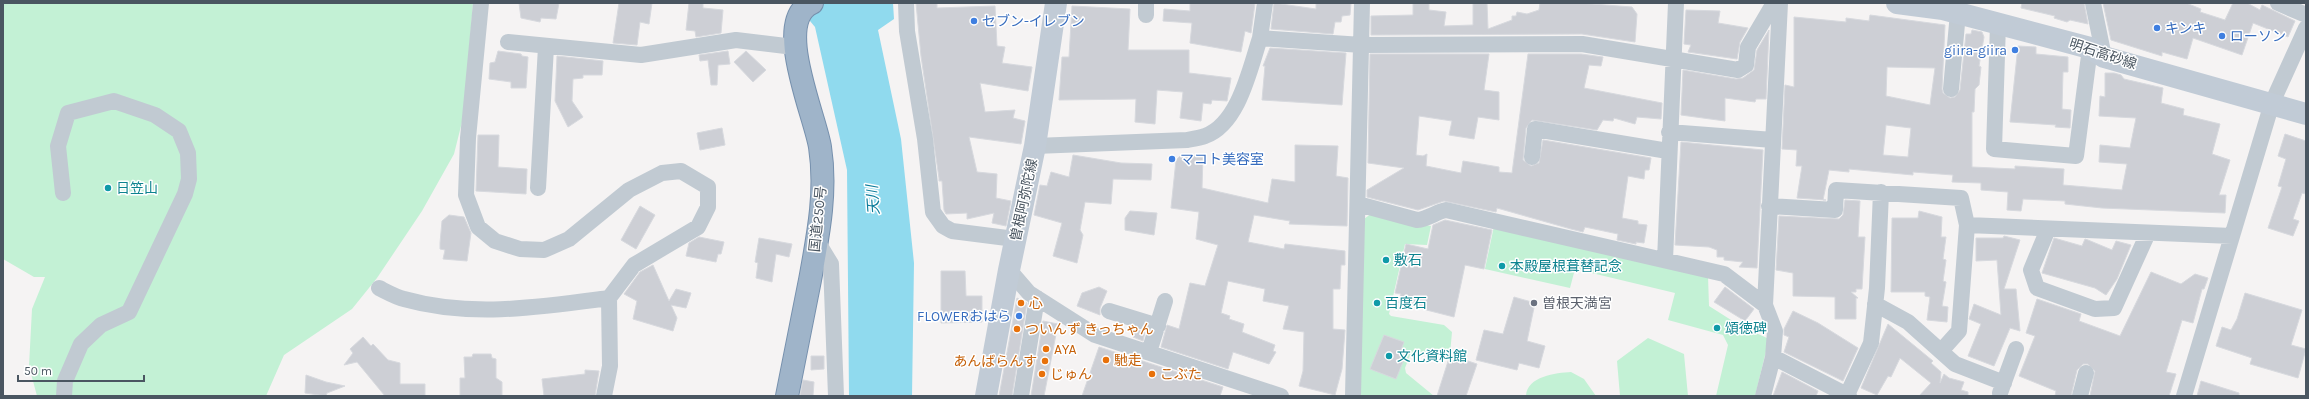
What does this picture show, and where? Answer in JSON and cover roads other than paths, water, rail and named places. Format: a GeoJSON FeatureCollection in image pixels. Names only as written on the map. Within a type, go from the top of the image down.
{"type":"FeatureCollection","features":[{"type":"Feature","properties":{"kind":"highway","name":"国道250号"},"geometry":{"type":"LineString","coordinates":[[787,396],[817,241],[823,195],[820,147],[794,47],[797,18],[809,4]]}},
{"type":"Feature","properties":{"kind":"main road","name":"曽根阿弥陀線"},"geometry":{"type":"LineString","coordinates":[[986,396],[1009,270],[1035,146],[1056,3]]}},
{"type":"Feature","properties":{"kind":"main road","name":"明石高砂線"},"geometry":{"type":"LineString","coordinates":[[1903,3],[1958,13],[1998,24],[2306,114]]}},
{"type":"Feature","properties":{"kind":"street"},"geometry":{"type":"LineString","coordinates":[[481,3],[481,38],[468,138],[466,195],[478,227],[495,241],[520,249],[544,250],[569,239],[629,190],[662,173],[682,171],[708,187],[708,207],[698,227],[634,265],[609,298],[610,366],[604,396]]}},
{"type":"Feature","properties":{"kind":"street"},"geometry":{"type":"LineString","coordinates":[[906,3],[907,31],[925,139],[933,212],[943,226],[952,231],[1016,239]]}},
{"type":"Feature","properties":{"kind":"street"},"geometry":{"type":"LineString","coordinates":[[1035,146],[1180,141],[1206,136],[1223,124],[1235,110],[1260,38],[1265,3]]}},
{"type":"Feature","properties":{"kind":"street"},"geometry":{"type":"LineString","coordinates":[[1353,396],[1362,3]]}},
{"type":"Feature","properties":{"kind":"street"},"geometry":{"type":"LineString","coordinates":[[1665,260],[1668,151],[1676,3]]}},
{"type":"Feature","properties":{"kind":"street"},"geometry":{"type":"LineString","coordinates":[[1260,38],[1362,45],[1582,44],[1738,70],[1746,65],[1748,47],[1774,3]]}},
{"type":"Feature","properties":{"kind":"street"},"geometry":{"type":"LineString","coordinates":[[1763,396],[1773,357],[1775,331],[1766,304],[1769,206],[1780,3]]}},
{"type":"Feature","properties":{"kind":"street"},"geometry":{"type":"LineString","coordinates":[[1998,24],[1994,149],[2076,156],[2097,53],[2093,3]]}},
{"type":"Feature","properties":{"kind":"street"},"geometry":{"type":"LineString","coordinates":[[2278,3],[2306,15]]}},
{"type":"Feature","properties":{"kind":"street"},"geometry":{"type":"LineString","coordinates":[[1950,89],[1958,13]]}},
{"type":"Feature","properties":{"kind":"street"},"geometry":{"type":"LineString","coordinates":[[2184,396],[2272,103],[2306,28]]}},
{"type":"Feature","properties":{"kind":"street"},"geometry":{"type":"LineString","coordinates":[[508,42],[546,47],[641,55],[736,40],[794,47]]}},
{"type":"Feature","properties":{"kind":"street"},"geometry":{"type":"LineString","coordinates":[[538,188],[546,47]]}},
{"type":"Feature","properties":{"kind":"street"},"geometry":{"type":"LineString","coordinates":[[63,193],[58,146],[68,113],[114,101],[155,115],[179,131],[188,153],[189,179],[185,194],[129,312],[101,325],[81,344],[64,381],[64,396]]}},
{"type":"Feature","properties":{"kind":"street"},"geometry":{"type":"LineString","coordinates":[[1532,157],[1535,129],[1668,151]]}},
{"type":"Feature","properties":{"kind":"street"},"geometry":{"type":"LineString","coordinates":[[1669,132],[1773,140]]}},
{"type":"Feature","properties":{"kind":"street"},"geometry":{"type":"LineString","coordinates":[[1769,206],[1835,210],[1836,190],[1961,198],[1967,225],[1959,331],[1942,350]]}},
{"type":"Feature","properties":{"kind":"street"},"geometry":{"type":"LineString","coordinates":[[1773,357],[1848,396],[1871,343],[1875,304],[1881,192]]}},
{"type":"Feature","properties":{"kind":"street"},"geometry":{"type":"LineString","coordinates":[[1358,204],[1417,220],[1425,219],[1438,212],[1446,210],[1724,274],[1766,304]]}},
{"type":"Feature","properties":{"kind":"street"},"geometry":{"type":"LineString","coordinates":[[1967,225],[2232,236]]}},
{"type":"Feature","properties":{"kind":"street"},"geometry":{"type":"LineString","coordinates":[[2048,229],[2030,270],[2037,288],[2095,309],[2114,308],[2148,233]]}},
{"type":"Feature","properties":{"kind":"street"},"geometry":{"type":"LineString","coordinates":[[817,241],[831,264],[836,396]]}},
{"type":"Feature","properties":{"kind":"street"},"geometry":{"type":"LineString","coordinates":[[1009,270],[1029,292],[1094,335],[1281,396]]}},
{"type":"Feature","properties":{"kind":"street"},"geometry":{"type":"LineString","coordinates":[[379,288],[404,299],[454,308],[515,310],[609,298]]}},
{"type":"Feature","properties":{"kind":"street"},"geometry":{"type":"LineString","coordinates":[[1021,396],[1037,298]]}},
{"type":"Feature","properties":{"kind":"street"},"geometry":{"type":"LineString","coordinates":[[1149,352],[1165,301]]}},
{"type":"Feature","properties":{"kind":"street"},"geometry":{"type":"LineString","coordinates":[[1875,304],[1908,322],[1942,350],[1955,364],[2002,388],[2016,349]]}},
{"type":"Feature","properties":{"kind":"street"},"geometry":{"type":"LineString","coordinates":[[1109,312],[1158,326]]}},
{"type":"Feature","properties":{"kind":"street"},"geometry":{"type":"LineString","coordinates":[[2080,396],[2086,373]]}},
{"type":"Feature","properties":{"kind":"water","name":"天川"},"geometry":{"type":"Polygon","coordinates":[[[810,3],[893,3],[894,19],[878,30],[901,139],[914,263],[912,396],[849,396],[847,170],[815,27],[810,21],[810,3]]]}},
{"type":"Feature","properties":{"kind":"place","name":"セブン-イレブン"},"geometry":{"type":"Point","coordinates":[974,21]}},
{"type":"Feature","properties":{"kind":"place","name":"キンキ"},"geometry":{"type":"Point","coordinates":[2157,28]}},
{"type":"Feature","properties":{"kind":"place","name":"ローソン"},"geometry":{"type":"Point","coordinates":[2222,36]}},
{"type":"Feature","properties":{"kind":"place","name":"giira-giira"},"geometry":{"type":"Point","coordinates":[2015,50]}},
{"type":"Feature","properties":{"kind":"place","name":"マコト美容室"},"geometry":{"type":"Point","coordinates":[1172,159]}},
{"type":"Feature","properties":{"kind":"place","name":"日笠山"},"geometry":{"type":"Point","coordinates":[108,188]}},
{"type":"Feature","properties":{"kind":"place","name":"敷石"},"geometry":{"type":"Point","coordinates":[1386,260]}},
{"type":"Feature","properties":{"kind":"place","name":"本殿屋根葺替記念"},"geometry":{"type":"Point","coordinates":[1502,266]}},
{"type":"Feature","properties":{"kind":"place","name":"心"},"geometry":{"type":"Point","coordinates":[1021,303]}},
{"type":"Feature","properties":{"kind":"place","name":"百度石"},"geometry":{"type":"Point","coordinates":[1377,303]}},
{"type":"Feature","properties":{"kind":"place","name":"曽根天満宮"},"geometry":{"type":"Point","coordinates":[1534,303]}},
{"type":"Feature","properties":{"kind":"place","name":"FLOWERおはら"},"geometry":{"type":"Point","coordinates":[1019,316]}},
{"type":"Feature","properties":{"kind":"place","name":"頌徳碑"},"geometry":{"type":"Point","coordinates":[1717,328]}},
{"type":"Feature","properties":{"kind":"place","name":"ついんず きっちゃん"},"geometry":{"type":"Point","coordinates":[1017,329]}},
{"type":"Feature","properties":{"kind":"place","name":"AYA"},"geometry":{"type":"Point","coordinates":[1046,349]}},
{"type":"Feature","properties":{"kind":"place","name":"文化資料館"},"geometry":{"type":"Point","coordinates":[1389,356]}},
{"type":"Feature","properties":{"kind":"place","name":"馳走"},"geometry":{"type":"Point","coordinates":[1106,360]}},
{"type":"Feature","properties":{"kind":"place","name":"あんばらんす"},"geometry":{"type":"Point","coordinates":[1045,361]}},
{"type":"Feature","properties":{"kind":"place","name":"じゅん"},"geometry":{"type":"Point","coordinates":[1042,374]}},
{"type":"Feature","properties":{"kind":"place","name":"こぶた"},"geometry":{"type":"Point","coordinates":[1152,374]}}]}
